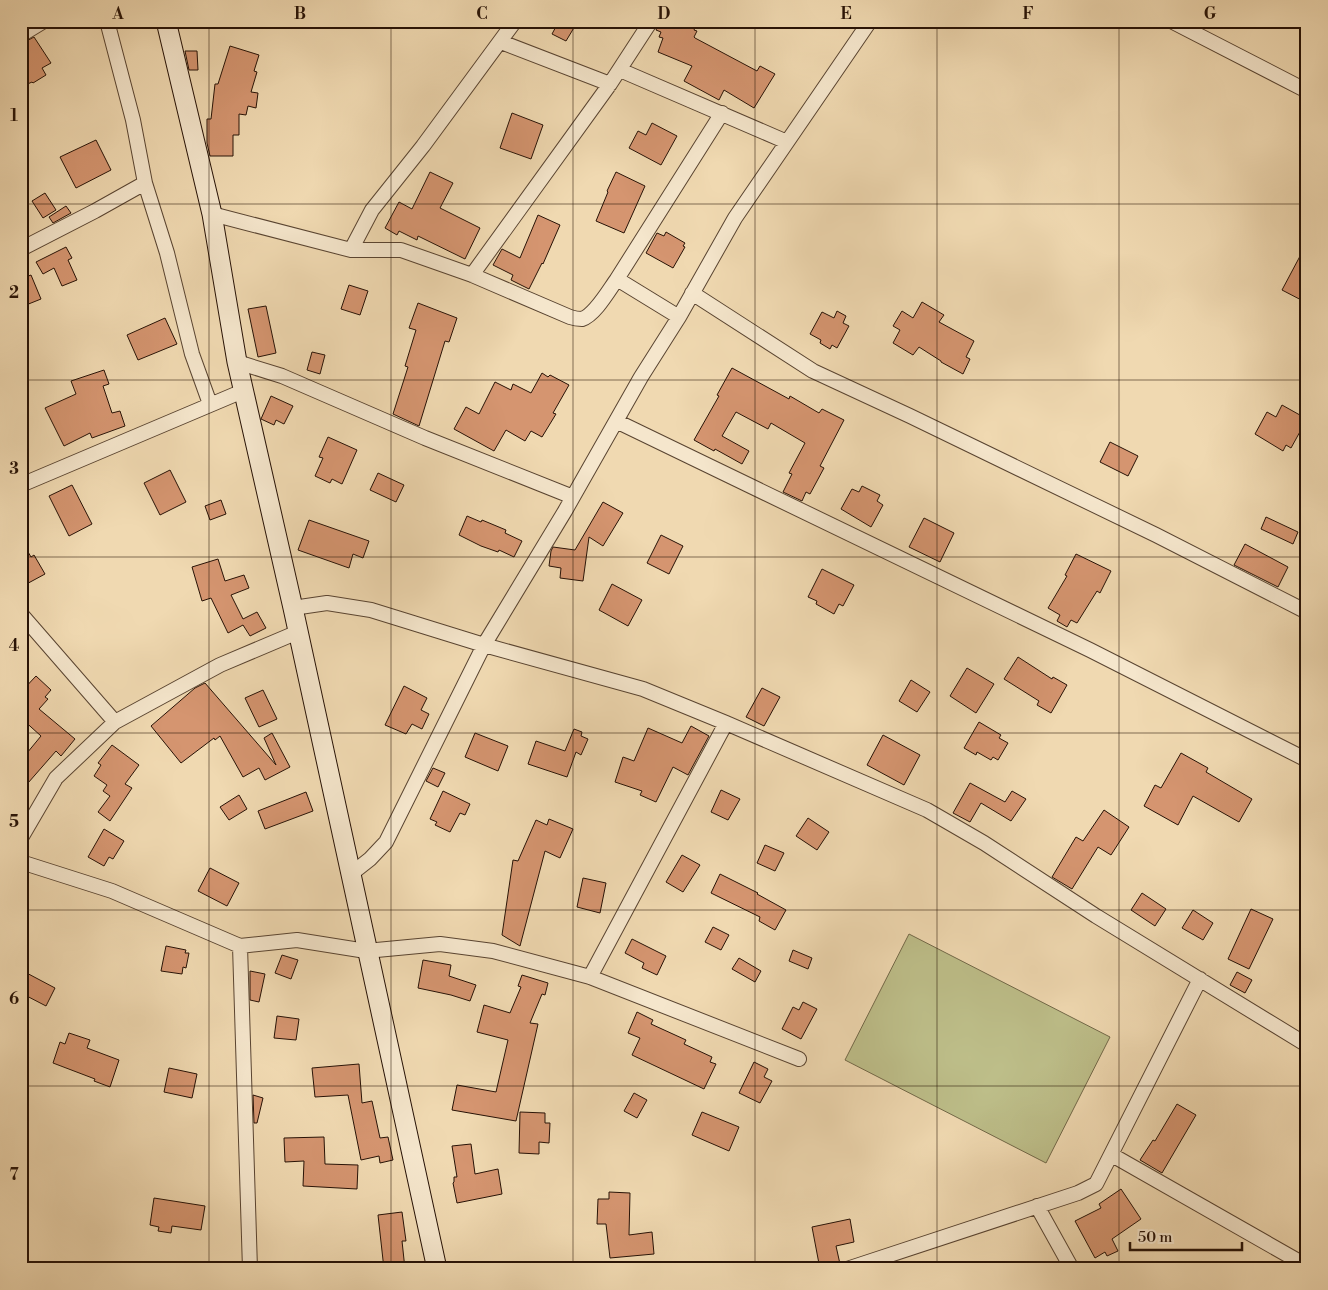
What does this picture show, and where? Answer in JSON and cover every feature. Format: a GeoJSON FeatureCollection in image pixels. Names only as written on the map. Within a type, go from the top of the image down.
{"type":"FeatureCollection","features":[{"type":"Feature","properties":{"kind":"main road"},"geometry":{"type":"LineString","coordinates":[[166,21],[212,214],[237,362],[293,608],[436,1269]]}},
{"type":"Feature","properties":{"kind":"street"},"geometry":{"type":"LineString","coordinates":[[21,35],[44,21]]}},
{"type":"Feature","properties":{"kind":"street"},"geometry":{"type":"LineString","coordinates":[[107,21],[133,120],[145,183],[167,253],[192,354],[210,404]]}},
{"type":"Feature","properties":{"kind":"street"},"geometry":{"type":"LineString","coordinates":[[351,250],[372,210],[423,146],[515,21]]}},
{"type":"Feature","properties":{"kind":"street"},"geometry":{"type":"LineString","coordinates":[[472,275],[620,70],[651,21]]}},
{"type":"Feature","properties":{"kind":"street"},"geometry":{"type":"LineString","coordinates":[[351,874],[370,859],[386,842],[484,645],[573,497],[641,377],[679,317],[735,218],[870,21]]}},
{"type":"Feature","properties":{"kind":"street"},"geometry":{"type":"LineString","coordinates":[[1171,21],[1307,91]]}},
{"type":"Feature","properties":{"kind":"street"},"geometry":{"type":"LineString","coordinates":[[500,42],[610,84]]}},
{"type":"Feature","properties":{"kind":"street"},"geometry":{"type":"LineString","coordinates":[[620,70],[787,142]]}},
{"type":"Feature","properties":{"kind":"street"},"geometry":{"type":"LineString","coordinates":[[212,214],[351,250],[401,250],[472,275],[570,317],[581,319],[595,308],[617,279],[722,113]]}},
{"type":"Feature","properties":{"kind":"street"},"geometry":{"type":"LineString","coordinates":[[21,249],[145,183]]}},
{"type":"Feature","properties":{"kind":"street"},"geometry":{"type":"LineString","coordinates":[[617,279],[679,317]]}},
{"type":"Feature","properties":{"kind":"street"},"geometry":{"type":"LineString","coordinates":[[692,293],[813,372],[910,416],[1156,534],[1307,612]]}},
{"type":"Feature","properties":{"kind":"street"},"geometry":{"type":"LineString","coordinates":[[237,362],[282,376],[424,438],[573,497]]}},
{"type":"Feature","properties":{"kind":"street"},"geometry":{"type":"LineString","coordinates":[[21,485],[243,390]]}},
{"type":"Feature","properties":{"kind":"street"},"geometry":{"type":"LineString","coordinates":[[616,421],[1090,650],[1307,760]]}},
{"type":"Feature","properties":{"kind":"street"},"geometry":{"type":"LineString","coordinates":[[293,608],[327,603],[371,610],[484,645],[643,689],[726,722],[927,810],[984,843],[1096,916],[1307,1045]]}},
{"type":"Feature","properties":{"kind":"street"},"geometry":{"type":"LineString","coordinates":[[21,614],[115,722]]}},
{"type":"Feature","properties":{"kind":"street"},"geometry":{"type":"LineString","coordinates":[[21,838],[56,778],[115,722],[220,665],[298,632]]}},
{"type":"Feature","properties":{"kind":"street"},"geometry":{"type":"LineString","coordinates":[[590,977],[726,722]]}},
{"type":"Feature","properties":{"kind":"street"},"geometry":{"type":"LineString","coordinates":[[21,862],[112,891],[240,946],[297,940],[366,951],[440,944],[493,951],[590,977],[799,1059]]}},
{"type":"Feature","properties":{"kind":"street"},"geometry":{"type":"LineString","coordinates":[[240,946],[250,1269]]}},
{"type":"Feature","properties":{"kind":"street"},"geometry":{"type":"LineString","coordinates":[[847,1269],[1078,1193],[1096,1184],[1200,979]]}},
{"type":"Feature","properties":{"kind":"street"},"geometry":{"type":"LineString","coordinates":[[1112,1155],[1307,1266]]}},
{"type":"Feature","properties":{"kind":"street"},"geometry":{"type":"LineString","coordinates":[[1038,1206],[1072,1269]]}},
{"type":"Feature","properties":{"kind":"green space"},"geometry":{"type":"Polygon","coordinates":[[[909,934],[1110,1037],[1046,1163],[845,1060],[909,934]]]}},
{"type":"Feature","properties":{"kind":"building"},"geometry":{"type":"Polygon","coordinates":[[[559,21],[578,21],[566,41],[552,34],[559,21]]]}},
{"type":"Feature","properties":{"kind":"building"},"geometry":{"type":"Polygon","coordinates":[[[660,21],[698,21],[694,30],[697,31],[695,38],[757,71],[760,66],[775,74],[754,108],[724,90],[719,100],[684,81],[692,66],[658,52],[663,38],[659,37],[661,32],[656,30],[660,21]]]}},
{"type":"Feature","properties":{"kind":"building"},"geometry":{"type":"Polygon","coordinates":[[[34,37],[51,63],[42,68],[46,75],[33,83],[21,87],[21,44],[34,37]]]}},
{"type":"Feature","properties":{"kind":"building"},"geometry":{"type":"Polygon","coordinates":[[[230,46],[259,55],[254,71],[257,72],[251,92],[258,93],[256,108],[248,106],[246,115],[239,114],[239,135],[233,135],[233,156],[210,156],[207,143],[207,119],[211,119],[215,84],[218,84],[230,46]]]}},
{"type":"Feature","properties":{"kind":"building"},"geometry":{"type":"Polygon","coordinates":[[[185,51],[197,51],[198,70],[189,70],[185,51]]]}},
{"type":"Feature","properties":{"kind":"building"},"geometry":{"type":"Polygon","coordinates":[[[512,113],[543,125],[531,159],[500,148],[512,113]]]}},
{"type":"Feature","properties":{"kind":"building"},"geometry":{"type":"Polygon","coordinates":[[[652,123],[677,136],[661,165],[629,148],[638,131],[646,135],[652,123]]]}},
{"type":"Feature","properties":{"kind":"building"},"geometry":{"type":"Polygon","coordinates":[[[96,140],[111,170],[76,188],[60,157],[96,140]]]}},
{"type":"Feature","properties":{"kind":"building"},"geometry":{"type":"Polygon","coordinates":[[[430,172],[453,183],[440,208],[480,228],[465,259],[418,236],[417,240],[399,231],[397,235],[385,228],[399,202],[412,209],[430,172]]]}},
{"type":"Feature","properties":{"kind":"building"},"geometry":{"type":"Polygon","coordinates":[[[616,172],[645,186],[624,233],[596,221],[616,172]]]}},
{"type":"Feature","properties":{"kind":"building"},"geometry":{"type":"Polygon","coordinates":[[[45,193],[56,210],[43,218],[32,201],[45,193]]]}},
{"type":"Feature","properties":{"kind":"building"},"geometry":{"type":"Polygon","coordinates":[[[66,206],[71,213],[53,223],[49,217],[66,206]]]}},
{"type":"Feature","properties":{"kind":"building"},"geometry":{"type":"Polygon","coordinates":[[[538,215],[560,225],[543,264],[529,289],[511,280],[513,275],[493,265],[502,249],[520,258],[538,215]]]}},
{"type":"Feature","properties":{"kind":"building"},"geometry":{"type":"Polygon","coordinates":[[[666,232],[685,243],[683,246],[685,247],[673,268],[646,253],[657,233],[664,236],[666,232]]]}},
{"type":"Feature","properties":{"kind":"building"},"geometry":{"type":"Polygon","coordinates":[[[1307,243],[1307,303],[1282,290],[1307,243]]]}},
{"type":"Feature","properties":{"kind":"building"},"geometry":{"type":"Polygon","coordinates":[[[66,247],[72,258],[68,260],[77,280],[62,286],[54,268],[43,274],[36,262],[66,247]]]}},
{"type":"Feature","properties":{"kind":"building"},"geometry":{"type":"Polygon","coordinates":[[[31,275],[41,299],[21,307],[21,279],[31,275]]]}},
{"type":"Feature","properties":{"kind":"building"},"geometry":{"type":"Polygon","coordinates":[[[349,285],[368,291],[360,315],[341,309],[349,285]]]}},
{"type":"Feature","properties":{"kind":"building"},"geometry":{"type":"Polygon","coordinates":[[[922,302],[944,315],[939,322],[974,341],[966,357],[970,359],[963,374],[919,347],[913,355],[893,343],[900,330],[893,326],[902,311],[913,318],[922,302]]]}},
{"type":"Feature","properties":{"kind":"building"},"geometry":{"type":"Polygon","coordinates":[[[418,303],[457,318],[449,342],[445,341],[419,426],[393,414],[408,367],[405,366],[416,330],[409,328],[418,303]]]}},
{"type":"Feature","properties":{"kind":"building"},"geometry":{"type":"Polygon","coordinates":[[[266,306],[276,353],[258,357],[248,309],[266,306]]]}},
{"type":"Feature","properties":{"kind":"building"},"geometry":{"type":"Polygon","coordinates":[[[837,311],[846,316],[843,323],[849,326],[837,348],[832,345],[830,349],[820,343],[821,340],[810,334],[822,312],[834,318],[837,311]]]}},
{"type":"Feature","properties":{"kind":"building"},"geometry":{"type":"Polygon","coordinates":[[[165,318],[177,344],[138,360],[127,335],[165,318]]]}},
{"type":"Feature","properties":{"kind":"building"},"geometry":{"type":"Polygon","coordinates":[[[312,352],[325,355],[320,374],[307,370],[312,352]]]}},
{"type":"Feature","properties":{"kind":"building"},"geometry":{"type":"Polygon","coordinates":[[[732,368],[789,399],[790,396],[819,413],[822,409],[844,420],[820,466],[824,468],[810,494],[806,492],[802,501],[783,492],[792,474],[789,473],[805,443],[771,423],[768,429],[736,412],[722,436],[749,451],[742,464],[694,440],[719,396],[717,395],[732,368]]]}},
{"type":"Feature","properties":{"kind":"building"},"geometry":{"type":"Polygon","coordinates":[[[104,370],[109,384],[103,386],[112,413],[120,411],[125,426],[92,438],[90,433],[64,446],[45,408],[76,394],[71,381],[104,370]]]}},
{"type":"Feature","properties":{"kind":"building"},"geometry":{"type":"Polygon","coordinates":[[[542,373],[569,385],[553,413],[556,414],[542,437],[531,431],[525,441],[506,430],[494,451],[454,429],[466,407],[479,414],[495,382],[511,390],[513,384],[531,393],[542,373]]]}},
{"type":"Feature","properties":{"kind":"building"},"geometry":{"type":"Polygon","coordinates":[[[271,396],[293,406],[284,424],[276,420],[274,425],[261,419],[271,396]]]}},
{"type":"Feature","properties":{"kind":"building"},"geometry":{"type":"Polygon","coordinates":[[[1282,405],[1307,419],[1291,448],[1286,445],[1283,451],[1255,434],[1267,412],[1276,417],[1282,405]]]}},
{"type":"Feature","properties":{"kind":"building"},"geometry":{"type":"Polygon","coordinates":[[[328,437],[357,450],[342,484],[332,479],[330,483],[315,476],[323,458],[319,457],[328,437]]]}},
{"type":"Feature","properties":{"kind":"building"},"geometry":{"type":"Polygon","coordinates":[[[1110,442],[1138,456],[1128,476],[1100,462],[1110,442]]]}},
{"type":"Feature","properties":{"kind":"building"},"geometry":{"type":"Polygon","coordinates":[[[170,470],[186,502],[160,515],[144,483],[170,470]]]}},
{"type":"Feature","properties":{"kind":"building"},"geometry":{"type":"Polygon","coordinates":[[[378,473],[404,485],[396,502],[370,490],[378,473]]]}},
{"type":"Feature","properties":{"kind":"building"},"geometry":{"type":"Polygon","coordinates":[[[72,485],[92,524],[69,536],[49,496],[72,485]]]}},
{"type":"Feature","properties":{"kind":"building"},"geometry":{"type":"Polygon","coordinates":[[[862,486],[880,495],[877,501],[883,505],[871,527],[841,509],[852,489],[859,492],[862,486]]]}},
{"type":"Feature","properties":{"kind":"building"},"geometry":{"type":"Polygon","coordinates":[[[221,500],[226,514],[210,520],[205,506],[221,500]]]}},
{"type":"Feature","properties":{"kind":"building"},"geometry":{"type":"Polygon","coordinates":[[[603,502],[623,513],[603,546],[589,537],[583,581],[560,578],[561,568],[549,566],[553,547],[575,550],[603,502]]]}},
{"type":"Feature","properties":{"kind":"building"},"geometry":{"type":"Polygon","coordinates":[[[467,516],[506,530],[505,533],[522,541],[514,557],[499,550],[498,552],[481,546],[459,535],[467,516]]]}},
{"type":"Feature","properties":{"kind":"building"},"geometry":{"type":"Polygon","coordinates":[[[1266,517],[1298,532],[1293,544],[1261,529],[1266,517]]]}},
{"type":"Feature","properties":{"kind":"building"},"geometry":{"type":"Polygon","coordinates":[[[924,518],[954,533],[940,562],[909,547],[924,518]]]}},
{"type":"Feature","properties":{"kind":"building"},"geometry":{"type":"Polygon","coordinates":[[[309,520],[369,541],[363,558],[353,554],[349,568],[298,550],[309,520]]]}},
{"type":"Feature","properties":{"kind":"building"},"geometry":{"type":"Polygon","coordinates":[[[661,535],[683,546],[669,574],[647,563],[661,535]]]}},
{"type":"Feature","properties":{"kind":"building"},"geometry":{"type":"Polygon","coordinates":[[[21,540],[31,557],[34,555],[45,574],[21,587],[21,540]]]}},
{"type":"Feature","properties":{"kind":"building"},"geometry":{"type":"Polygon","coordinates":[[[1245,544],[1288,567],[1278,587],[1234,565],[1245,544]]]}},
{"type":"Feature","properties":{"kind":"building"},"geometry":{"type":"Polygon","coordinates":[[[1076,554],[1111,571],[1100,593],[1097,591],[1077,623],[1071,620],[1067,627],[1057,621],[1060,615],[1048,608],[1067,576],[1065,575],[1076,554]]]}},
{"type":"Feature","properties":{"kind":"building"},"geometry":{"type":"Polygon","coordinates":[[[218,559],[225,581],[244,575],[249,588],[231,595],[243,619],[257,612],[266,628],[250,636],[243,625],[228,633],[211,598],[202,601],[192,567],[218,559]]]}},
{"type":"Feature","properties":{"kind":"building"},"geometry":{"type":"Polygon","coordinates":[[[822,569],[854,585],[843,606],[839,604],[834,614],[816,604],[817,601],[808,597],[822,569]]]}},
{"type":"Feature","properties":{"kind":"building"},"geometry":{"type":"Polygon","coordinates":[[[612,584],[642,600],[628,626],[599,610],[612,584]]]}},
{"type":"Feature","properties":{"kind":"building"},"geometry":{"type":"Polygon","coordinates":[[[1018,657],[1052,679],[1053,677],[1067,685],[1051,713],[1037,705],[1039,701],[1004,679],[1018,657]]]}},
{"type":"Feature","properties":{"kind":"building"},"geometry":{"type":"Polygon","coordinates":[[[967,668],[994,684],[976,713],[950,696],[967,668]]]}},
{"type":"Feature","properties":{"kind":"building"},"geometry":{"type":"Polygon","coordinates":[[[36,676],[51,690],[45,697],[48,699],[39,709],[75,739],[61,756],[56,751],[21,791],[21,749],[27,753],[41,736],[21,718],[21,692],[36,676]]]}},
{"type":"Feature","properties":{"kind":"building"},"geometry":{"type":"Polygon","coordinates":[[[911,680],[930,692],[917,712],[899,701],[911,680]]]}},
{"type":"Feature","properties":{"kind":"building"},"geometry":{"type":"Polygon","coordinates":[[[205,683],[276,765],[264,738],[272,733],[290,767],[265,780],[259,768],[243,777],[220,736],[215,740],[214,738],[181,763],[151,726],[195,688],[205,683]]]}},
{"type":"Feature","properties":{"kind":"building"},"geometry":{"type":"Polygon","coordinates":[[[404,686],[427,698],[421,710],[429,714],[422,729],[412,724],[406,734],[385,725],[404,686]]]}},
{"type":"Feature","properties":{"kind":"building"},"geometry":{"type":"Polygon","coordinates":[[[762,688],[780,697],[764,726],[746,717],[762,688]]]}},
{"type":"Feature","properties":{"kind":"building"},"geometry":{"type":"Polygon","coordinates":[[[263,690],[277,719],[259,727],[245,698],[263,690]]]}},
{"type":"Feature","properties":{"kind":"building"},"geometry":{"type":"Polygon","coordinates":[[[979,722],[1001,735],[999,738],[1008,743],[998,760],[993,757],[991,760],[977,752],[976,755],[964,748],[979,722]]]}},
{"type":"Feature","properties":{"kind":"building"},"geometry":{"type":"Polygon","coordinates":[[[691,726],[709,736],[688,775],[673,767],[656,802],[640,795],[642,791],[615,782],[623,757],[634,761],[648,728],[682,743],[691,726]]]}},
{"type":"Feature","properties":{"kind":"building"},"geometry":{"type":"Polygon","coordinates":[[[574,729],[582,732],[581,736],[588,739],[581,755],[576,752],[567,777],[528,764],[536,741],[565,751],[574,729]]]}},
{"type":"Feature","properties":{"kind":"building"},"geometry":{"type":"Polygon","coordinates":[[[475,733],[508,746],[498,771],[465,757],[475,733]]]}},
{"type":"Feature","properties":{"kind":"building"},"geometry":{"type":"Polygon","coordinates":[[[883,735],[920,755],[904,785],[867,765],[883,735]]]}},
{"type":"Feature","properties":{"kind":"building"},"geometry":{"type":"Polygon","coordinates":[[[112,745],[139,765],[125,784],[132,788],[110,821],[98,812],[110,796],[103,791],[107,785],[94,776],[101,765],[98,763],[112,745]]]}},
{"type":"Feature","properties":{"kind":"building"},"geometry":{"type":"Polygon","coordinates":[[[1181,753],[1208,768],[1206,772],[1252,799],[1239,822],[1193,796],[1178,825],[1144,806],[1155,785],[1161,788],[1181,753]]]}},
{"type":"Feature","properties":{"kind":"building"},"geometry":{"type":"Polygon","coordinates":[[[433,768],[445,773],[438,787],[426,781],[433,768]]]}},
{"type":"Feature","properties":{"kind":"building"},"geometry":{"type":"Polygon","coordinates":[[[970,783],[1005,802],[1012,791],[1026,799],[1011,821],[981,803],[970,822],[953,813],[970,783]]]}},
{"type":"Feature","properties":{"kind":"building"},"geometry":{"type":"Polygon","coordinates":[[[721,790],[740,799],[728,820],[711,812],[721,790]]]}},
{"type":"Feature","properties":{"kind":"building"},"geometry":{"type":"Polygon","coordinates":[[[443,791],[470,804],[465,815],[460,813],[450,832],[435,825],[437,822],[430,819],[443,791]]]}},
{"type":"Feature","properties":{"kind":"building"},"geometry":{"type":"Polygon","coordinates":[[[306,792],[313,811],[265,829],[258,811],[306,792]]]}},
{"type":"Feature","properties":{"kind":"building"},"geometry":{"type":"Polygon","coordinates":[[[239,795],[247,809],[229,820],[220,807],[239,795]]]}},
{"type":"Feature","properties":{"kind":"building"},"geometry":{"type":"Polygon","coordinates":[[[1104,810],[1129,827],[1111,855],[1098,847],[1072,889],[1052,877],[1076,837],[1083,841],[1104,810]]]}},
{"type":"Feature","properties":{"kind":"building"},"geometry":{"type":"Polygon","coordinates":[[[808,818],[829,832],[817,850],[796,836],[808,818]]]}},
{"type":"Feature","properties":{"kind":"building"},"geometry":{"type":"Polygon","coordinates":[[[549,819],[573,829],[560,858],[545,851],[520,946],[502,935],[513,860],[518,861],[536,820],[547,825],[549,819]]]}},
{"type":"Feature","properties":{"kind":"building"},"geometry":{"type":"Polygon","coordinates":[[[104,829],[124,841],[113,859],[109,857],[104,866],[88,857],[104,829]]]}},
{"type":"Feature","properties":{"kind":"building"},"geometry":{"type":"Polygon","coordinates":[[[765,845],[784,853],[775,871],[757,863],[765,845]]]}},
{"type":"Feature","properties":{"kind":"building"},"geometry":{"type":"Polygon","coordinates":[[[682,855],[700,865],[683,892],[666,882],[682,855]]]}},
{"type":"Feature","properties":{"kind":"building"},"geometry":{"type":"Polygon","coordinates":[[[210,868],[239,883],[227,906],[198,891],[210,868]]]}},
{"type":"Feature","properties":{"kind":"building"},"geometry":{"type":"Polygon","coordinates":[[[720,874],[758,893],[786,910],[775,930],[759,921],[760,917],[711,893],[720,874]]]}},
{"type":"Feature","properties":{"kind":"building"},"geometry":{"type":"Polygon","coordinates":[[[583,878],[606,883],[600,913],[577,907],[583,878]]]}},
{"type":"Feature","properties":{"kind":"building"},"geometry":{"type":"Polygon","coordinates":[[[1142,893],[1166,909],[1155,926],[1131,910],[1142,893]]]}},
{"type":"Feature","properties":{"kind":"building"},"geometry":{"type":"Polygon","coordinates":[[[1251,909],[1273,919],[1249,969],[1228,959],[1251,909]]]}},
{"type":"Feature","properties":{"kind":"building"},"geometry":{"type":"Polygon","coordinates":[[[1193,910],[1213,923],[1203,940],[1182,928],[1193,910]]]}},
{"type":"Feature","properties":{"kind":"building"},"geometry":{"type":"Polygon","coordinates":[[[713,927],[729,935],[721,950],[705,942],[713,927]]]}},
{"type":"Feature","properties":{"kind":"building"},"geometry":{"type":"Polygon","coordinates":[[[632,939],[666,956],[657,975],[642,968],[644,963],[625,953],[632,939]]]}},
{"type":"Feature","properties":{"kind":"building"},"geometry":{"type":"Polygon","coordinates":[[[166,946],[186,950],[185,953],[189,953],[186,968],[183,967],[182,974],[161,971],[166,946]]]}},
{"type":"Feature","properties":{"kind":"building"},"geometry":{"type":"Polygon","coordinates":[[[793,950],[812,958],[808,969],[789,961],[793,950]]]}},
{"type":"Feature","properties":{"kind":"building"},"geometry":{"type":"Polygon","coordinates":[[[282,955],[298,960],[291,979],[275,973],[282,955]]]}},
{"type":"Feature","properties":{"kind":"building"},"geometry":{"type":"Polygon","coordinates":[[[739,958],[761,971],[755,982],[732,969],[739,958]]]}},
{"type":"Feature","properties":{"kind":"building"},"geometry":{"type":"Polygon","coordinates":[[[423,960],[451,965],[449,976],[476,985],[470,1001],[418,988],[423,960]]]}},
{"type":"Feature","properties":{"kind":"building"},"geometry":{"type":"Polygon","coordinates":[[[21,970],[55,988],[46,1006],[21,993],[21,970]]]}},
{"type":"Feature","properties":{"kind":"building"},"geometry":{"type":"Polygon","coordinates":[[[250,971],[265,974],[259,1002],[250,1000],[250,971]]]}},
{"type":"Feature","properties":{"kind":"building"},"geometry":{"type":"Polygon","coordinates":[[[1237,972],[1252,980],[1245,993],[1230,985],[1237,972]]]}},
{"type":"Feature","properties":{"kind":"building"},"geometry":{"type":"Polygon","coordinates":[[[522,975],[548,983],[545,995],[542,994],[530,1023],[538,1024],[516,1121],[452,1110],[457,1085],[496,1092],[508,1040],[477,1032],[484,1005],[510,1013],[521,987],[518,986],[522,975]]]}},
{"type":"Feature","properties":{"kind":"building"},"geometry":{"type":"Polygon","coordinates":[[[803,1002],[817,1009],[801,1039],[782,1029],[793,1007],[799,1010],[803,1002]]]}},
{"type":"Feature","properties":{"kind":"building"},"geometry":{"type":"Polygon","coordinates":[[[637,1012],[653,1020],[651,1024],[686,1040],[684,1044],[712,1057],[710,1062],[716,1064],[704,1089],[632,1055],[640,1038],[628,1033],[637,1012]]]}},
{"type":"Feature","properties":{"kind":"building"},"geometry":{"type":"Polygon","coordinates":[[[277,1016],[299,1019],[296,1040],[274,1038],[277,1016]]]}},
{"type":"Feature","properties":{"kind":"building"},"geometry":{"type":"Polygon","coordinates":[[[69,1033],[90,1040],[87,1048],[119,1060],[110,1087],[94,1081],[95,1079],[53,1063],[60,1042],[65,1044],[69,1033]]]}},
{"type":"Feature","properties":{"kind":"building"},"geometry":{"type":"Polygon","coordinates":[[[754,1062],[768,1069],[764,1077],[772,1081],[760,1103],[739,1093],[754,1062]]]}},
{"type":"Feature","properties":{"kind":"building"},"geometry":{"type":"Polygon","coordinates":[[[359,1064],[362,1103],[372,1101],[380,1138],[388,1137],[393,1160],[380,1163],[379,1156],[361,1160],[348,1095],[315,1097],[312,1068],[359,1064]]]}},
{"type":"Feature","properties":{"kind":"building"},"geometry":{"type":"Polygon","coordinates":[[[169,1068],[197,1074],[192,1098],[164,1092],[169,1068]]]}},
{"type":"Feature","properties":{"kind":"building"},"geometry":{"type":"Polygon","coordinates":[[[634,1093],[647,1100],[637,1118],[624,1111],[634,1093]]]}},
{"type":"Feature","properties":{"kind":"building"},"geometry":{"type":"Polygon","coordinates":[[[253,1095],[263,1098],[257,1123],[254,1123],[253,1095]]]}},
{"type":"Feature","properties":{"kind":"building"},"geometry":{"type":"Polygon","coordinates":[[[1177,1104],[1196,1115],[1162,1173],[1140,1160],[1153,1140],[1155,1141],[1177,1104]]]}},
{"type":"Feature","properties":{"kind":"building"},"geometry":{"type":"Polygon","coordinates":[[[520,1112],[545,1113],[545,1123],[550,1123],[549,1143],[539,1142],[539,1154],[519,1153],[520,1112]]]}},
{"type":"Feature","properties":{"kind":"building"},"geometry":{"type":"Polygon","coordinates":[[[702,1112],[739,1127],[729,1151],[692,1135],[702,1112]]]}},
{"type":"Feature","properties":{"kind":"building"},"geometry":{"type":"Polygon","coordinates":[[[324,1137],[325,1164],[358,1165],[357,1189],[303,1186],[304,1161],[285,1162],[284,1138],[324,1137]]]}},
{"type":"Feature","properties":{"kind":"building"},"geometry":{"type":"Polygon","coordinates":[[[471,1144],[475,1174],[498,1169],[502,1194],[457,1203],[453,1183],[454,1177],[457,1177],[452,1146],[471,1144]]]}},
{"type":"Feature","properties":{"kind":"building"},"geometry":{"type":"Polygon","coordinates":[[[1121,1189],[1141,1219],[1112,1239],[1118,1251],[1107,1256],[1105,1252],[1095,1258],[1075,1221],[1101,1208],[1099,1204],[1121,1189]]]}},
{"type":"Feature","properties":{"kind":"building"},"geometry":{"type":"Polygon","coordinates":[[[609,1192],[630,1193],[629,1235],[652,1232],[654,1254],[610,1258],[606,1224],[597,1224],[598,1199],[609,1199],[609,1192]]]}},
{"type":"Feature","properties":{"kind":"building"},"geometry":{"type":"Polygon","coordinates":[[[154,1198],[205,1206],[201,1230],[172,1226],[171,1233],[158,1231],[159,1227],[150,1225],[154,1198]]]}},
{"type":"Feature","properties":{"kind":"building"},"geometry":{"type":"Polygon","coordinates":[[[402,1212],[406,1241],[402,1241],[405,1269],[384,1269],[378,1215],[402,1212]]]}},
{"type":"Feature","properties":{"kind":"building"},"geometry":{"type":"Polygon","coordinates":[[[850,1219],[854,1242],[836,1246],[840,1264],[838,1269],[820,1269],[812,1227],[850,1219]]]}}]}
